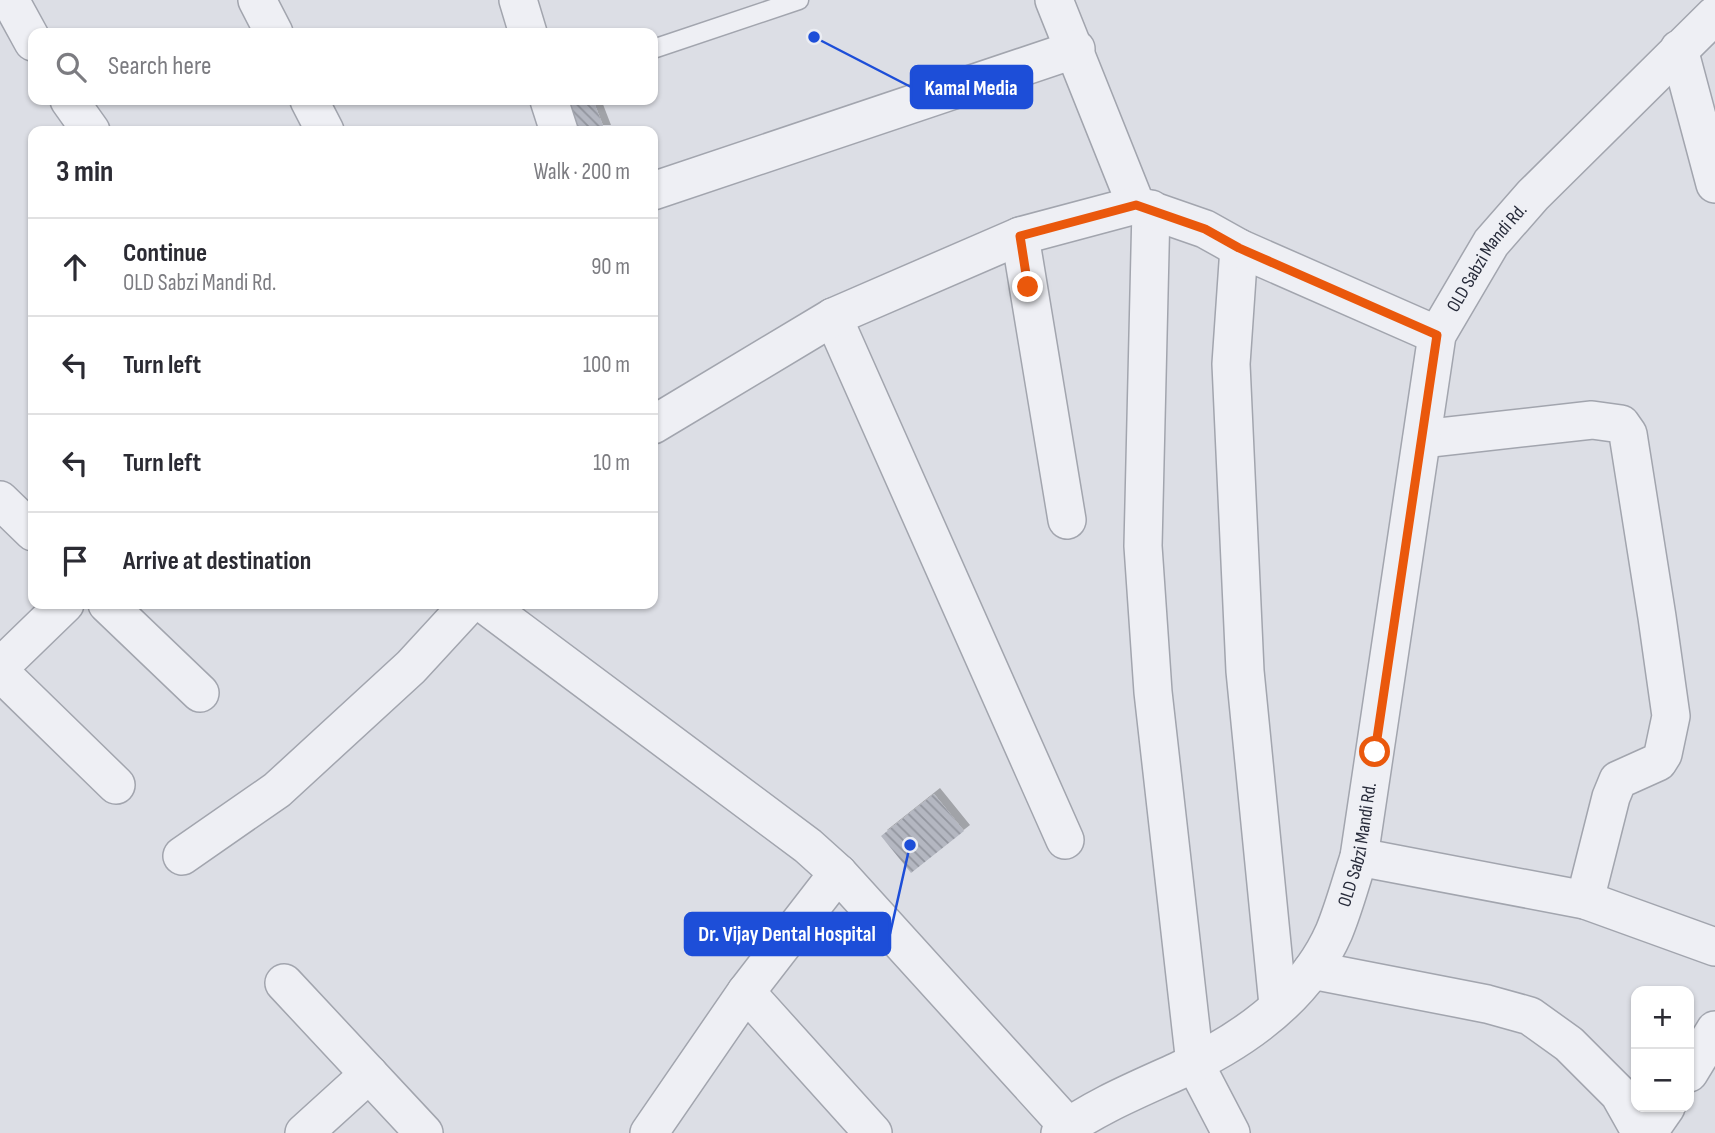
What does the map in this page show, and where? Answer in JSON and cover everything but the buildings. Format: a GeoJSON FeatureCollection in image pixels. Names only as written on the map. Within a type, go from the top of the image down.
{"type":"FeatureCollection","features":[{"type":"Feature","properties":{"kind":"street"},"geometry":{"type":"LineString","coordinates":[[10,0],[28,33]]}},
{"type":"Feature","properties":{"kind":"street"},"geometry":{"type":"LineString","coordinates":[[257,0],[271,28]]}},
{"type":"Feature","properties":{"kind":"street"},"geometry":{"type":"LineString","coordinates":[[518,0],[526,28]]}},
{"type":"Feature","properties":{"kind":"street"},"geometry":{"type":"LineString","coordinates":[[1054,0],[1144,207],[1143,546],[1153,692],[1195,1064],[1231,1133]]}},
{"type":"Feature","properties":{"kind":"street","name":"OLD Sabzi Mandi Rd."},"geometry":{"type":"LineString","coordinates":[[1067,1131],[1137,1090],[1195,1064],[1260,1025],[1312,970],[1334,932],[1359,857],[1437,335],[1491,243],[1533,195],[1715,15]]}},
{"type":"Feature","properties":{"kind":"street"},"geometry":{"type":"LineString","coordinates":[[658,189],[1076,49]]}},
{"type":"Feature","properties":{"kind":"street"},"geometry":{"type":"LineString","coordinates":[[1679,49],[1715,184]]}},
{"type":"Feature","properties":{"kind":"street"},"geometry":{"type":"LineString","coordinates":[[73,105],[87,126]]}},
{"type":"Feature","properties":{"kind":"street"},"geometry":{"type":"LineString","coordinates":[[312,105],[322,126]]}},
{"type":"Feature","properties":{"kind":"street"},"geometry":{"type":"LineString","coordinates":[[550,105],[557,126]]}},
{"type":"Feature","properties":{"kind":"street"},"geometry":{"type":"LineString","coordinates":[[658,422],[832,317],[1020,236],[1144,207],[1205,229],[1239,248],[1437,335]]}},
{"type":"Feature","properties":{"kind":"street"},"geometry":{"type":"LineString","coordinates":[[1020,236],[1068,520]]}},
{"type":"Feature","properties":{"kind":"street"},"geometry":{"type":"LineString","coordinates":[[1239,248],[1231,364],[1245,671],[1278,1005]]}},
{"type":"Feature","properties":{"kind":"street"},"geometry":{"type":"LineString","coordinates":[[832,317],[1065,840]]}},
{"type":"Feature","properties":{"kind":"street"},"geometry":{"type":"LineString","coordinates":[[1422,439],[1592,420],[1621,424],[1628,434],[1671,716],[1663,754],[1658,762],[1618,780],[1611,797],[1585,900]]}},
{"type":"Feature","properties":{"kind":"street"},"geometry":{"type":"LineString","coordinates":[[0,500],[28,527]]}},
{"type":"Feature","properties":{"kind":"street"},"geometry":{"type":"LineString","coordinates":[[0,667],[60,609]]}},
{"type":"Feature","properties":{"kind":"street"},"geometry":{"type":"LineString","coordinates":[[112,609],[200,693]]}},
{"type":"Feature","properties":{"kind":"street"},"geometry":{"type":"LineString","coordinates":[[182,856],[277,790],[411,667],[464,609]]}},
{"type":"Feature","properties":{"kind":"street"},"geometry":{"type":"LineString","coordinates":[[491,609],[808,846],[838,873],[1067,1131]]}},
{"type":"Feature","properties":{"kind":"street"},"geometry":{"type":"LineString","coordinates":[[0,672],[116,785]]}},
{"type":"Feature","properties":{"kind":"street"},"geometry":{"type":"LineString","coordinates":[[1359,857],[1585,900],[1715,947]]}},
{"type":"Feature","properties":{"kind":"street"},"geometry":{"type":"LineString","coordinates":[[667,1125],[746,992],[838,873]]}},
{"type":"Feature","properties":{"kind":"street"},"geometry":{"type":"LineString","coordinates":[[1312,970],[1487,1004],[1530,1016],[1569,1044],[1619,1094],[1640,1133]]}},
{"type":"Feature","properties":{"kind":"street"},"geometry":{"type":"LineString","coordinates":[[284,983],[424,1133]]}},
{"type":"Feature","properties":{"kind":"street"},"geometry":{"type":"LineString","coordinates":[[746,992],[873,1133]]}},
{"type":"Feature","properties":{"kind":"street"},"geometry":{"type":"LineString","coordinates":[[1694,1065],[1715,1030]]}},
{"type":"Feature","properties":{"kind":"street"},"geometry":{"type":"LineString","coordinates":[[304,1133],[369,1074]]}},
{"type":"Feature","properties":{"kind":"street"},"geometry":{"type":"LineString","coordinates":[[1648,1133],[1663,1112]]}},
{"type":"Feature","properties":{"kind":"lane"},"geometry":{"type":"LineString","coordinates":[[658,47],[799,0]]}},
{"type":"Feature","properties":{"kind":"place","name":"Kamal Media"},"geometry":{"type":"Point","coordinates":[814,37]}},
{"type":"Feature","properties":{"kind":"place","name":"Dr. Vijay Dental Hospital"},"geometry":{"type":"Point","coordinates":[910,845]}},
{"type":"Feature","properties":{"kind":"route"},"geometry":{"type":"LineString","coordinates":[[1028,287],[1020,236],[1136,205],[1205,229],[1239,248],[1437,335],[1375,752]]}}]}
